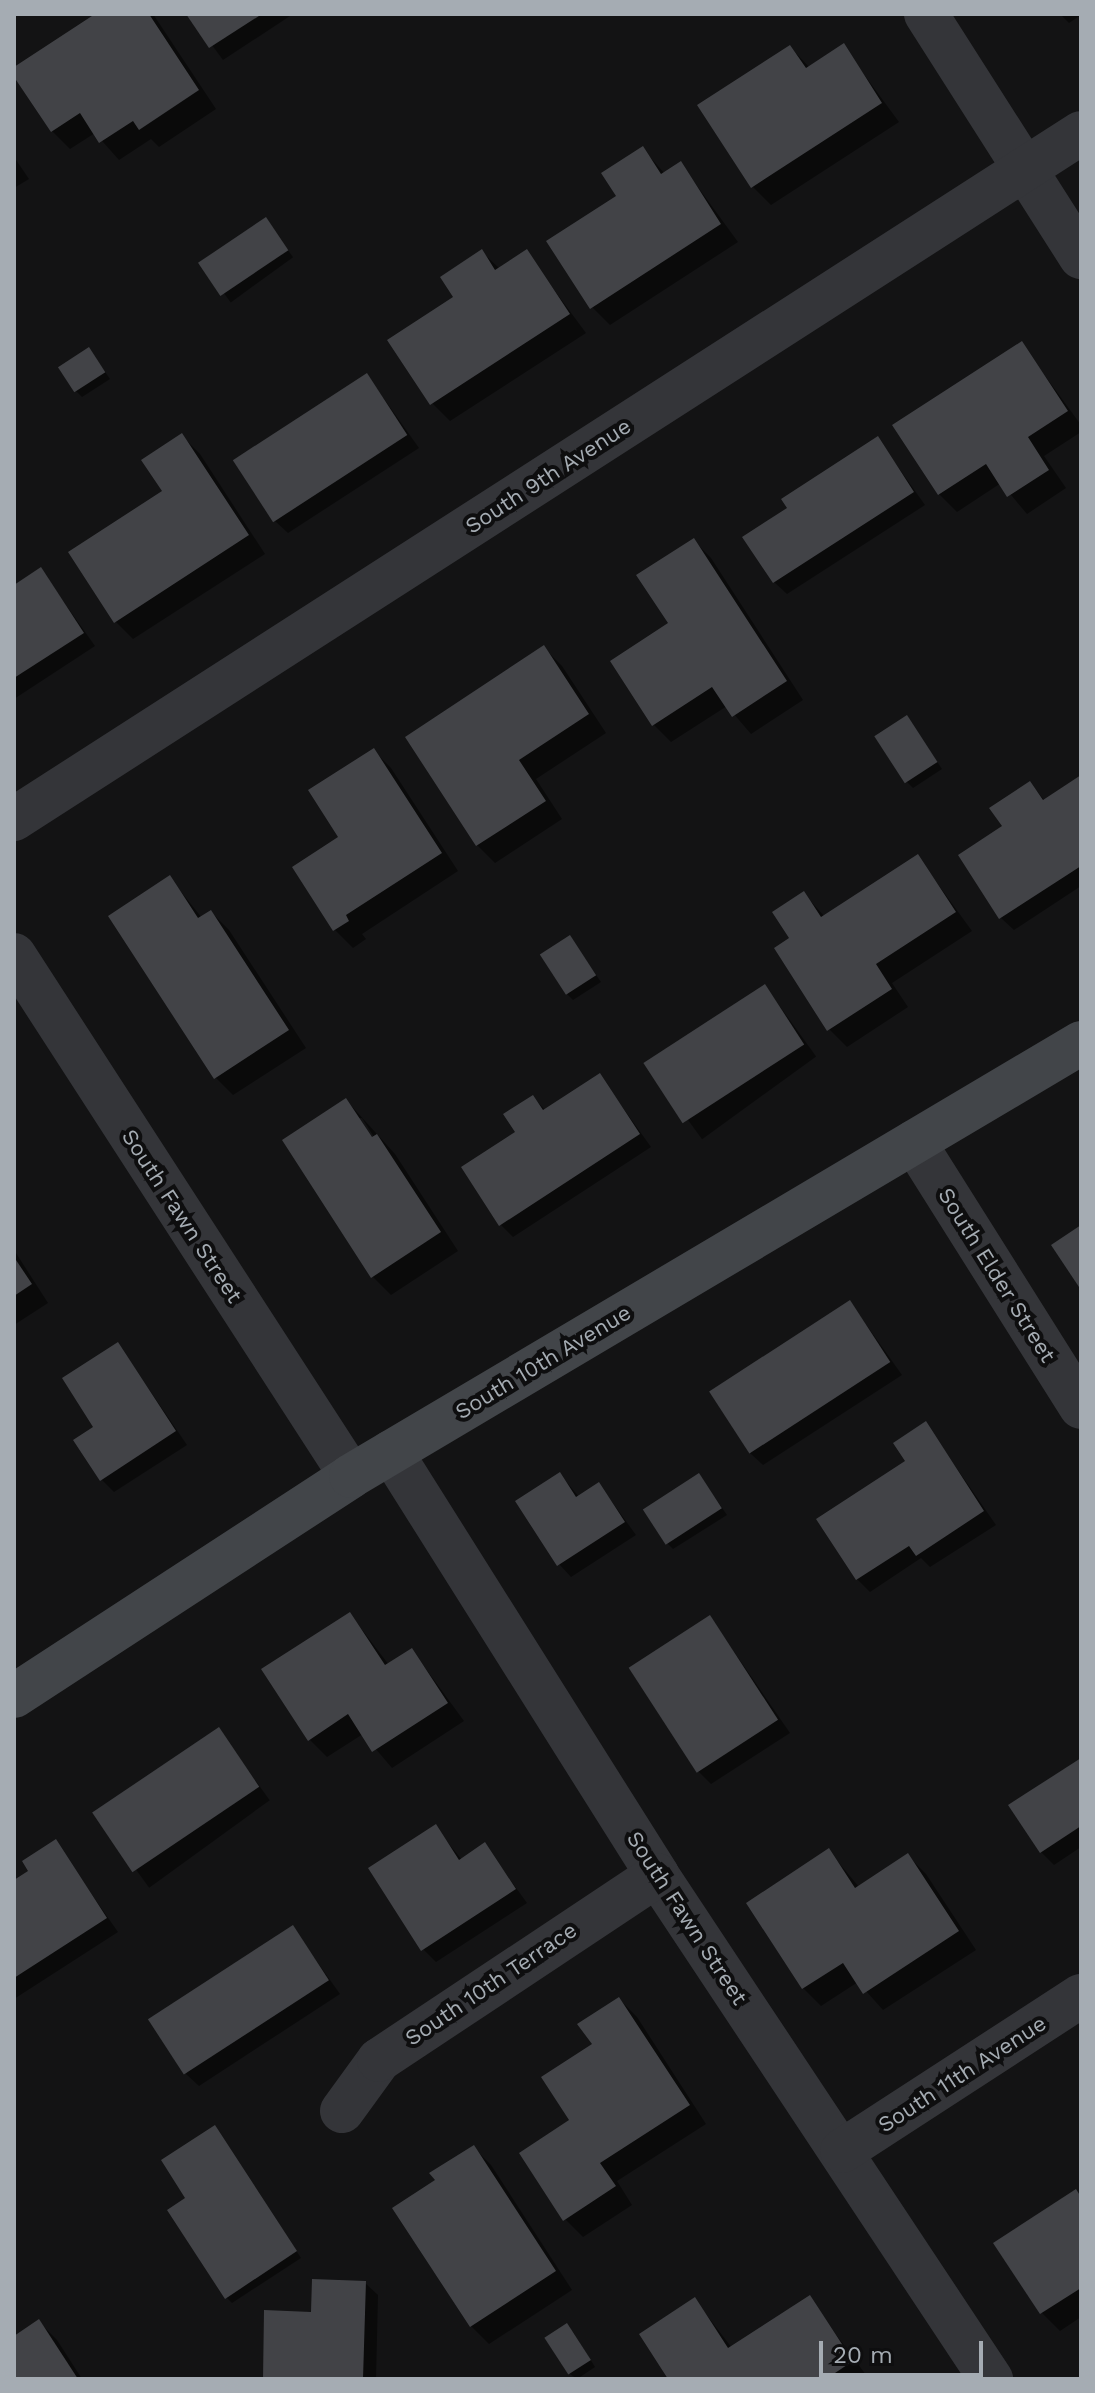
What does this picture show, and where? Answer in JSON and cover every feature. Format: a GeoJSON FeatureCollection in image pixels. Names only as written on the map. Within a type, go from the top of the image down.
{"type":"FeatureCollection","features":[{"type":"Feature","properties":{"kind":"main road","name":"South 10th Avenue"},"geometry":{"type":"LineString","coordinates":[[14,1696],[351,1476],[1081,1043]]}},
{"type":"Feature","properties":{"kind":"street"},"geometry":{"type":"LineString","coordinates":[[926,14],[1081,257]]}},
{"type":"Feature","properties":{"kind":"street","name":"South 9th Avenue"},"geometry":{"type":"LineString","coordinates":[[14,819],[1081,133]]}},
{"type":"Feature","properties":{"kind":"street","name":"South Fawn Street"},"geometry":{"type":"LineString","coordinates":[[14,955],[351,1476]]}},
{"type":"Feature","properties":{"kind":"street","name":"South Elder Street"},"geometry":{"type":"LineString","coordinates":[[914,1142],[1081,1407]]}},
{"type":"Feature","properties":{"kind":"street","name":"South Fawn Street"},"geometry":{"type":"LineString","coordinates":[[391,1452],[657,1875],[991,2379]]}},
{"type":"Feature","properties":{"kind":"street","name":"South 10th Terrace"},"geometry":{"type":"LineString","coordinates":[[342,2111],[379,2060],[657,1875]]}},
{"type":"Feature","properties":{"kind":"street","name":"South 11th Avenue"},"geometry":{"type":"LineString","coordinates":[[842,2151],[1081,1996]]}},
{"type":"Feature","properties":{"kind":"building"},"geometry":{"type":"Polygon","coordinates":[[[95,14],[149,14],[199,90],[139,130],[133,121],[99,143],[80,113],[51,132],[14,77],[14,67],[95,14]]]}},
{"type":"Feature","properties":{"kind":"building"},"geometry":{"type":"Polygon","coordinates":[[[186,14],[262,14],[209,48],[186,14]]]}},
{"type":"Feature","properties":{"kind":"building"},"geometry":{"type":"Polygon","coordinates":[[[844,43],[882,103],[751,188],[697,105],[790,45],[806,68],[844,43]]]}},
{"type":"Feature","properties":{"kind":"building"},"geometry":{"type":"Polygon","coordinates":[[[643,146],[661,174],[681,161],[721,224],[590,309],[546,241],[616,196],[601,173],[643,146]]]}},
{"type":"Feature","properties":{"kind":"building"},"geometry":{"type":"Polygon","coordinates":[[[266,217],[288,250],[220,296],[198,263],[266,217]]]}},
{"type":"Feature","properties":{"kind":"building"},"geometry":{"type":"Polygon","coordinates":[[[482,249],[495,270],[527,249],[570,314],[430,405],[387,340],[453,297],[440,277],[482,249]]]}},
{"type":"Feature","properties":{"kind":"building"},"geometry":{"type":"Polygon","coordinates":[[[1022,341],[1068,411],[1028,437],[1049,470],[1007,497],[986,464],[938,495],[892,425],[1022,341]]]}},
{"type":"Feature","properties":{"kind":"building"},"geometry":{"type":"Polygon","coordinates":[[[89,347],[105,372],[74,392],[58,367],[89,347]]]}},
{"type":"Feature","properties":{"kind":"building"},"geometry":{"type":"Polygon","coordinates":[[[367,373],[407,435],[273,522],[233,460],[367,373]]]}},
{"type":"Feature","properties":{"kind":"building"},"geometry":{"type":"Polygon","coordinates":[[[182,433],[249,535],[114,623],[68,552],[162,491],[141,460],[182,433]]]}},
{"type":"Feature","properties":{"kind":"building"},"geometry":{"type":"Polygon","coordinates":[[[878,436],[914,492],[773,583],[742,537],[787,508],[781,499],[878,436]]]}},
{"type":"Feature","properties":{"kind":"building"},"geometry":{"type":"Polygon","coordinates":[[[694,538],[787,681],[732,717],[712,687],[652,726],[610,661],[668,623],[636,575],[694,538]]]}},
{"type":"Feature","properties":{"kind":"building"},"geometry":{"type":"Polygon","coordinates":[[[41,567],[84,633],[14,678],[14,585],[41,567]]]}},
{"type":"Feature","properties":{"kind":"building"},"geometry":{"type":"Polygon","coordinates":[[[544,645],[589,714],[519,760],[546,801],[476,846],[405,737],[544,645]]]}},
{"type":"Feature","properties":{"kind":"building"},"geometry":{"type":"Polygon","coordinates":[[[907,715],[937,762],[905,783],[874,736],[907,715]]]}},
{"type":"Feature","properties":{"kind":"building"},"geometry":{"type":"Polygon","coordinates":[[[374,748],[442,853],[346,915],[349,921],[333,931],[292,867],[338,837],[308,790],[374,748]]]}},
{"type":"Feature","properties":{"kind":"building"},"geometry":{"type":"Polygon","coordinates":[[[1081,775],[1081,866],[999,919],[958,855],[1002,826],[989,808],[1030,781],[1043,800],[1081,775]]]}},
{"type":"Feature","properties":{"kind":"building"},"geometry":{"type":"Polygon","coordinates":[[[918,854],[956,912],[876,964],[892,989],[827,1031],[774,948],[789,938],[772,912],[804,891],[821,917],[918,854]]]}},
{"type":"Feature","properties":{"kind":"building"},"geometry":{"type":"Polygon","coordinates":[[[170,875],[198,918],[211,910],[289,1030],[214,1079],[108,916],[170,875]]]}},
{"type":"Feature","properties":{"kind":"building"},"geometry":{"type":"Polygon","coordinates":[[[570,935],[596,975],[566,995],[540,955],[570,935]]]}},
{"type":"Feature","properties":{"kind":"building"},"geometry":{"type":"Polygon","coordinates":[[[765,984],[804,1044],[683,1123],[643,1063],[765,984]]]}},
{"type":"Feature","properties":{"kind":"building"},"geometry":{"type":"Polygon","coordinates":[[[600,1073],[640,1134],[499,1226],[461,1167],[515,1132],[503,1114],[533,1095],[543,1110],[600,1073]]]}},
{"type":"Feature","properties":{"kind":"building"},"geometry":{"type":"Polygon","coordinates":[[[346,1098],[372,1137],[377,1134],[441,1232],[371,1278],[282,1140],[346,1098]]]}},
{"type":"Feature","properties":{"kind":"building"},"geometry":{"type":"Polygon","coordinates":[[[1081,1225],[1081,1290],[1051,1245],[1081,1225]]]}},
{"type":"Feature","properties":{"kind":"building"},"geometry":{"type":"Polygon","coordinates":[[[14,1257],[32,1284],[14,1296],[14,1257]]]}},
{"type":"Feature","properties":{"kind":"building"},"geometry":{"type":"Polygon","coordinates":[[[850,1300],[890,1362],[749,1454],[709,1391],[850,1300]]]}},
{"type":"Feature","properties":{"kind":"building"},"geometry":{"type":"Polygon","coordinates":[[[118,1342],[176,1431],[100,1481],[73,1440],[93,1427],[62,1378],[118,1342]]]}},
{"type":"Feature","properties":{"kind":"building"},"geometry":{"type":"Polygon","coordinates":[[[926,1421],[984,1511],[916,1556],[909,1546],[856,1580],[816,1519],[905,1461],[893,1443],[926,1421]]]}},
{"type":"Feature","properties":{"kind":"building"},"geometry":{"type":"Polygon","coordinates":[[[560,1472],[576,1497],[599,1482],[625,1522],[557,1566],[515,1501],[560,1472]]]}},
{"type":"Feature","properties":{"kind":"building"},"geometry":{"type":"Polygon","coordinates":[[[699,1473],[722,1508],[666,1545],[643,1509],[699,1473]]]}},
{"type":"Feature","properties":{"kind":"building"},"geometry":{"type":"Polygon","coordinates":[[[350,1612],[385,1665],[412,1648],[448,1703],[372,1752],[348,1714],[308,1741],[261,1669],[350,1612]]]}},
{"type":"Feature","properties":{"kind":"building"},"geometry":{"type":"Polygon","coordinates":[[[710,1615],[778,1720],[697,1773],[629,1668],[710,1615]]]}},
{"type":"Feature","properties":{"kind":"building"},"geometry":{"type":"Polygon","coordinates":[[[219,1727],[259,1787],[132,1872],[92,1813],[219,1727]]]}},
{"type":"Feature","properties":{"kind":"building"},"geometry":{"type":"Polygon","coordinates":[[[1081,1758],[1081,1826],[1040,1853],[1008,1805],[1081,1758]]]}},
{"type":"Feature","properties":{"kind":"building"},"geometry":{"type":"Polygon","coordinates":[[[436,1824],[459,1860],[485,1842],[516,1889],[421,1951],[368,1868],[436,1824]]]}},
{"type":"Feature","properties":{"kind":"building"},"geometry":{"type":"Polygon","coordinates":[[[56,1839],[107,1918],[14,1978],[14,1880],[28,1871],[22,1861],[56,1839]]]}},
{"type":"Feature","properties":{"kind":"building"},"geometry":{"type":"Polygon","coordinates":[[[829,1848],[855,1888],[908,1853],[959,1931],[863,1994],[843,1963],[802,1989],[746,1903],[829,1848]]]}},
{"type":"Feature","properties":{"kind":"building"},"geometry":{"type":"Polygon","coordinates":[[[293,1925],[329,1980],[184,2075],[148,2019],[293,1925]]]}},
{"type":"Feature","properties":{"kind":"building"},"geometry":{"type":"Polygon","coordinates":[[[619,1997],[690,2105],[600,2163],[616,2186],[563,2221],[519,2153],[569,2120],[541,2077],[592,2044],[577,2024],[619,1997]]]}},
{"type":"Feature","properties":{"kind":"building"},"geometry":{"type":"Polygon","coordinates":[[[215,2125],[297,2251],[225,2299],[167,2210],[185,2198],[161,2160],[215,2125]]]}},
{"type":"Feature","properties":{"kind":"building"},"geometry":{"type":"Polygon","coordinates":[[[474,2145],[556,2271],[470,2327],[392,2208],[435,2180],[429,2173],[474,2145]]]}},
{"type":"Feature","properties":{"kind":"building"},"geometry":{"type":"Polygon","coordinates":[[[1076,2189],[1081,2197],[1081,2288],[1040,2314],[993,2243],[1076,2189]]]}},
{"type":"Feature","properties":{"kind":"building"},"geometry":{"type":"Polygon","coordinates":[[[312,2279],[366,2281],[363,2379],[263,2379],[264,2310],[311,2312],[312,2279]]]}},
{"type":"Feature","properties":{"kind":"building"},"geometry":{"type":"Polygon","coordinates":[[[810,2295],[853,2361],[826,2379],[668,2379],[639,2334],[695,2297],[728,2348],[810,2295]]]}},
{"type":"Feature","properties":{"kind":"building"},"geometry":{"type":"Polygon","coordinates":[[[39,2319],[78,2379],[14,2379],[14,2336],[39,2319]]]}},
{"type":"Feature","properties":{"kind":"building"},"geometry":{"type":"Polygon","coordinates":[[[567,2323],[591,2360],[568,2375],[544,2338],[567,2323]]]}}]}
